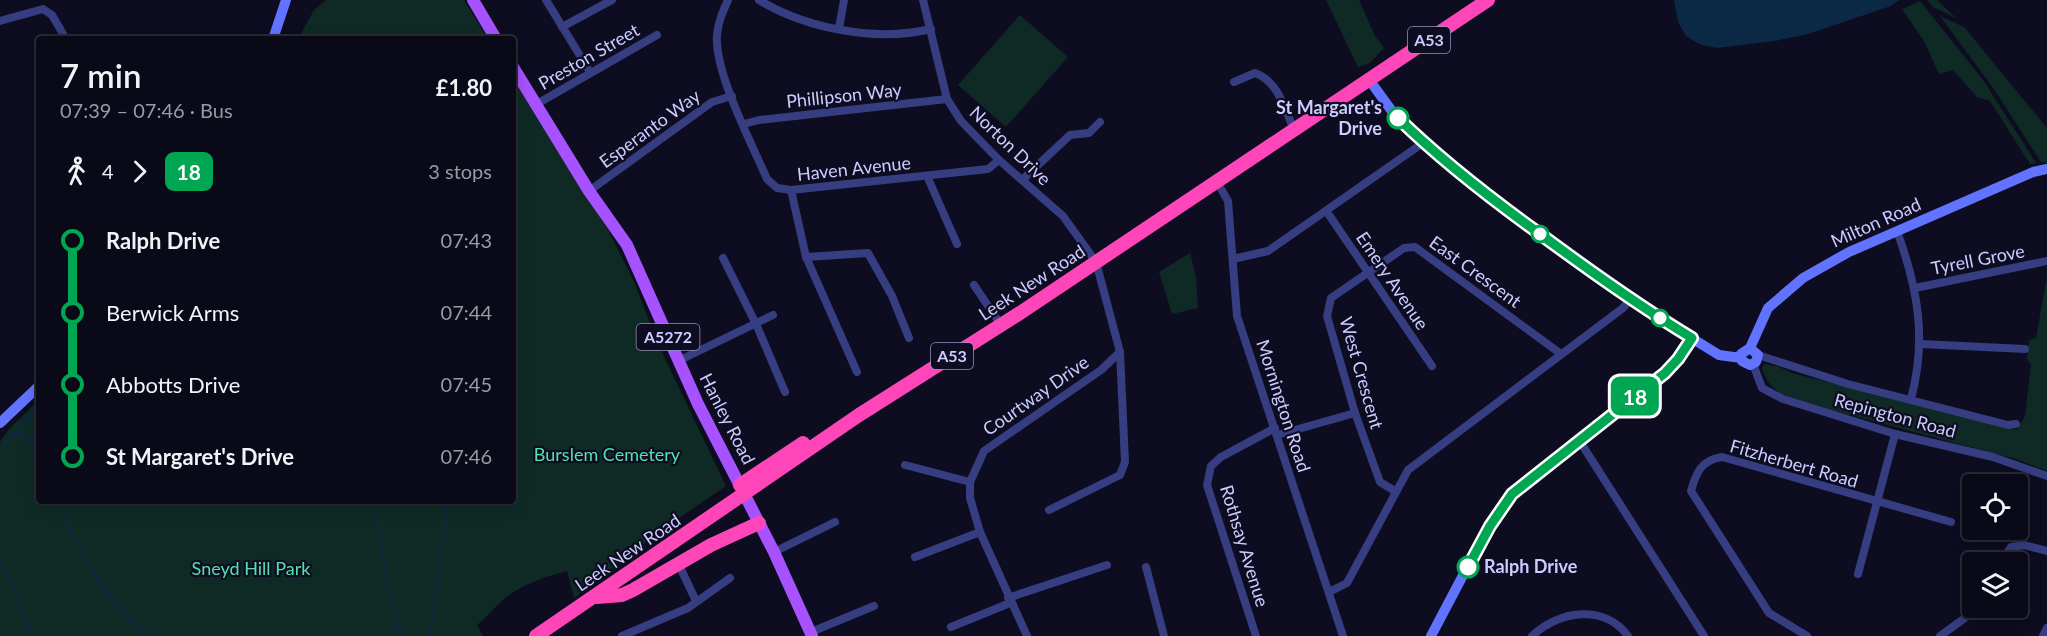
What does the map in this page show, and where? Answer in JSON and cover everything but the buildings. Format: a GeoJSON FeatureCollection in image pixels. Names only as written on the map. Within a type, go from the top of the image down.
{"type":"FeatureCollection","features":[{"type":"Feature","properties":{"kind":"highway","name":"Leek New Road"},"geometry":{"type":"LineString","coordinates":[[536,636],[852,420],[1001,326],[1488,0]]}},
{"type":"Feature","properties":{"kind":"highway"},"geometry":{"type":"LineString","coordinates":[[741,486],[839,420],[852,420]]}},
{"type":"Feature","properties":{"kind":"highway"},"geometry":{"type":"LineString","coordinates":[[595,597],[622,595],[678,563],[759,523]]}},
{"type":"Feature","properties":{"kind":"main road"},"geometry":{"type":"LineString","coordinates":[[473,0],[494,36]]}},
{"type":"Feature","properties":{"kind":"main road","name":"Hanley Road"},"geometry":{"type":"LineString","coordinates":[[516,72],[589,191],[627,245],[678,361],[774,552],[812,634]]}},
{"type":"Feature","properties":{"kind":"street"},"geometry":{"type":"LineString","coordinates":[[274,36],[286,0]]}},
{"type":"Feature","properties":{"kind":"street"},"geometry":{"type":"LineString","coordinates":[[546,0],[590,72]]}},
{"type":"Feature","properties":{"kind":"street"},"geometry":{"type":"LineString","coordinates":[[562,27],[612,0]]}},
{"type":"Feature","properties":{"kind":"street","name":"Haven Avenue"},"geometry":{"type":"LineString","coordinates":[[728,0],[716,36],[718,53],[732,96],[767,179],[777,188],[791,190],[988,169],[999,160]]}},
{"type":"Feature","properties":{"kind":"street"},"geometry":{"type":"LineString","coordinates":[[759,0],[800,18],[868,33],[912,33],[931,29]]}},
{"type":"Feature","properties":{"kind":"street"},"geometry":{"type":"LineString","coordinates":[[839,28],[844,0]]}},
{"type":"Feature","properties":{"kind":"street","name":"Norton Drive"},"geometry":{"type":"LineString","coordinates":[[923,0],[947,99],[961,121],[999,160],[1063,216],[1096,262]]}},
{"type":"Feature","properties":{"kind":"street"},"geometry":{"type":"LineString","coordinates":[[0,21],[44,9],[52,15],[64,36]]}},
{"type":"Feature","properties":{"kind":"street","name":"Preston Street"},"geometry":{"type":"LineString","coordinates":[[535,105],[657,35]]}},
{"type":"Feature","properties":{"kind":"street"},"geometry":{"type":"LineString","coordinates":[[1234,82],[1255,73],[1266,77],[1277,92],[1294,130]]}},
{"type":"Feature","properties":{"kind":"street","name":"Milton Road"},"geometry":{"type":"LineString","coordinates":[[1370,81],[1397,118],[1482,192],[1630,300],[1719,355],[1741,358],[1743,351],[1754,356],[1768,308],[1779,297],[1829,263],[1897,231],[2047,169]]}},
{"type":"Feature","properties":{"kind":"street","name":"Esperanto Way"},"geometry":{"type":"LineString","coordinates":[[589,191],[712,102],[732,96]]}},
{"type":"Feature","properties":{"kind":"street","name":"Phillipson Way"},"geometry":{"type":"LineString","coordinates":[[744,124],[759,120],[947,99]]}},
{"type":"Feature","properties":{"kind":"street"},"geometry":{"type":"LineString","coordinates":[[1022,180],[1070,135],[1089,133],[1100,122]]}},
{"type":"Feature","properties":{"kind":"street"},"geometry":{"type":"LineString","coordinates":[[1233,259],[1268,251],[1423,143]]}},
{"type":"Feature","properties":{"kind":"street"},"geometry":{"type":"LineString","coordinates":[[927,176],[957,244]]}},
{"type":"Feature","properties":{"kind":"street","name":"Mornington Road"},"geometry":{"type":"LineString","coordinates":[[1217,182],[1228,201],[1237,316],[1342,632]]}},
{"type":"Feature","properties":{"kind":"street"},"geometry":{"type":"LineString","coordinates":[[791,190],[806,257],[857,372]]}},
{"type":"Feature","properties":{"kind":"street","name":"Emery Avenue"},"geometry":{"type":"LineString","coordinates":[[1327,212],[1432,366]]}},
{"type":"Feature","properties":{"kind":"street"},"geometry":{"type":"LineString","coordinates":[[1897,231],[1915,288],[1921,344],[1911,399]]}},
{"type":"Feature","properties":{"kind":"street","name":"East Crescent"},"geometry":{"type":"LineString","coordinates":[[1367,271],[1404,248],[1415,247],[1562,354]]}},
{"type":"Feature","properties":{"kind":"street"},"geometry":{"type":"LineString","coordinates":[[806,257],[868,253],[892,296],[909,338]]}},
{"type":"Feature","properties":{"kind":"street"},"geometry":{"type":"LineString","coordinates":[[723,258],[756,324],[785,392]]}},
{"type":"Feature","properties":{"kind":"street","name":"Tyrell Grove"},"geometry":{"type":"LineString","coordinates":[[1915,288],[2047,261]]}},
{"type":"Feature","properties":{"kind":"street"},"geometry":{"type":"LineString","coordinates":[[1050,510],[1120,475],[1125,462],[1120,352],[1096,262]]}},
{"type":"Feature","properties":{"kind":"street","name":"West Crescent"},"geometry":{"type":"LineString","coordinates":[[1367,271],[1331,298],[1327,316],[1355,413],[1380,482],[1395,491]]}},
{"type":"Feature","properties":{"kind":"street"},"geometry":{"type":"LineString","coordinates":[[974,285],[1001,326]]}},
{"type":"Feature","properties":{"kind":"street"},"geometry":{"type":"LineString","coordinates":[[1329,592],[1347,583],[1408,470],[1623,308],[1630,300]]}},
{"type":"Feature","properties":{"kind":"street"},"geometry":{"type":"LineString","coordinates":[[678,361],[773,315]]}},
{"type":"Feature","properties":{"kind":"street"},"geometry":{"type":"LineString","coordinates":[[1431,636],[1503,505],[1538,472],[1665,373],[1692,338]]}},
{"type":"Feature","properties":{"kind":"street"},"geometry":{"type":"LineString","coordinates":[[1921,344],[2025,349]]}},
{"type":"Feature","properties":{"kind":"street","name":"Courtway Drive"},"geometry":{"type":"LineString","coordinates":[[970,482],[984,451],[1101,370],[1120,352]]}},
{"type":"Feature","properties":{"kind":"street","name":"Repington Road"},"geometry":{"type":"LineString","coordinates":[[2016,424],[2008,425],[1838,382],[1754,356],[1759,382],[1768,392],[1801,406],[1895,434],[1993,457],[2047,476]]}},
{"type":"Feature","properties":{"kind":"street"},"geometry":{"type":"LineString","coordinates":[[0,423],[36,389]]}},
{"type":"Feature","properties":{"kind":"street","name":"Rothsay Avenue"},"geometry":{"type":"LineString","coordinates":[[1256,636],[1207,485],[1211,466],[1221,457],[1276,431],[1355,413]]}},
{"type":"Feature","properties":{"kind":"street"},"geometry":{"type":"LineString","coordinates":[[1858,574],[1895,434]]}},
{"type":"Feature","properties":{"kind":"street"},"geometry":{"type":"LineString","coordinates":[[1579,440],[1704,636]]}},
{"type":"Feature","properties":{"kind":"street","name":"Fitzherbert Road"},"geometry":{"type":"LineString","coordinates":[[1807,636],[1769,613],[1692,491],[1696,473],[1707,461],[1722,457],[1877,503],[1951,522]]}},
{"type":"Feature","properties":{"kind":"street"},"geometry":{"type":"LineString","coordinates":[[905,465],[970,482],[970,498],[980,532],[1009,601],[1027,636]]}},
{"type":"Feature","properties":{"kind":"street"},"geometry":{"type":"LineString","coordinates":[[774,552],[835,522]]}},
{"type":"Feature","properties":{"kind":"street"},"geometry":{"type":"LineString","coordinates":[[915,557],[980,532]]}},
{"type":"Feature","properties":{"kind":"street"},"geometry":{"type":"LineString","coordinates":[[2008,552],[2011,547],[2024,544],[2047,551]]}},
{"type":"Feature","properties":{"kind":"street"},"geometry":{"type":"LineString","coordinates":[[678,563],[696,600]]}},
{"type":"Feature","properties":{"kind":"street"},"geometry":{"type":"LineString","coordinates":[[951,627],[1009,601],[1107,566]]}},
{"type":"Feature","properties":{"kind":"street"},"geometry":{"type":"LineString","coordinates":[[1146,567],[1164,636]]}},
{"type":"Feature","properties":{"kind":"street"},"geometry":{"type":"LineString","coordinates":[[622,636],[688,608],[696,600],[730,578]]}},
{"type":"Feature","properties":{"kind":"street"},"geometry":{"type":"LineString","coordinates":[[812,634],[874,606]]}},
{"type":"Feature","properties":{"kind":"street"},"geometry":{"type":"LineString","coordinates":[[1532,636],[1545,624],[1574,613],[1600,617],[1628,636]]}},
{"type":"Feature","properties":{"kind":"street"},"geometry":{"type":"LineString","coordinates":[[1940,636],[1966,618]]}},
{"type":"Feature","properties":{"kind":"street"},"geometry":{"type":"LineString","coordinates":[[2043,636],[2047,628]]}},
{"type":"Feature","properties":{"kind":"street"},"geometry":{"type":"LineString","coordinates":[[1335,636],[1342,632]]}},
{"type":"Feature","properties":{"kind":"green space"},"geometry":{"type":"Polygon","coordinates":[[[326,0],[464,0],[486,36],[300,36],[314,10],[326,0]]]}},
{"type":"Feature","properties":{"kind":"green space"},"geometry":{"type":"Polygon","coordinates":[[[1326,0],[1359,0],[1375,36],[1384,48],[1370,63],[1358,67],[1326,0]]]}},
{"type":"Feature","properties":{"kind":"green space"},"geometry":{"type":"Polygon","coordinates":[[[1927,0],[1937,0],[1956,18],[1933,7],[1927,0]]]}},
{"type":"Feature","properties":{"kind":"green space"},"geometry":{"type":"Polygon","coordinates":[[[1920,1],[1983,80],[2036,163],[2030,164],[1990,101],[1977,97],[1953,70],[1939,74],[1924,41],[1902,9],[1920,1]]]}},
{"type":"Feature","properties":{"kind":"green space"},"geometry":{"type":"Polygon","coordinates":[[[1020,15],[1068,57],[1006,127],[958,85],[1020,15]]]}},
{"type":"Feature","properties":{"kind":"green space"},"geometry":{"type":"Polygon","coordinates":[[[1940,16],[1964,27],[2047,128],[2047,163],[2041,162],[1994,89],[1940,16]]]}},
{"type":"Feature","properties":{"kind":"green space"},"geometry":{"type":"Polygon","coordinates":[[[516,84],[610,233],[635,284],[659,346],[726,486],[663,529],[574,598],[567,571],[534,582],[512,593],[477,625],[483,636],[0,636],[0,442],[9,429],[36,403],[36,504],[516,504],[516,84]]]}},
{"type":"Feature","properties":{"kind":"green space"},"geometry":{"type":"Polygon","coordinates":[[[1190,253],[1196,276],[1198,308],[1172,314],[1159,272],[1190,253]]]}},
{"type":"Feature","properties":{"kind":"green space"},"geometry":{"type":"Polygon","coordinates":[[[2047,276],[2047,471],[2016,459],[1797,401],[1775,389],[1762,369],[1764,364],[1777,366],[1792,373],[2017,430],[2025,416],[2031,365],[2027,359],[2029,340],[2036,338],[2047,276]]]}},
{"type":"Feature","properties":{"kind":"water"},"geometry":{"type":"Polygon","coordinates":[[[1674,0],[1899,0],[1891,6],[1808,34],[1775,41],[1717,48],[1701,45],[1686,36],[1678,22],[1674,0]]]}},
{"type":"Feature","properties":{"kind":"waterway"},"geometry":{"type":"LineString","coordinates":[[0,449],[36,409]]}},
{"type":"Feature","properties":{"kind":"waterway"},"geometry":{"type":"LineString","coordinates":[[16,432],[31,440],[36,458]]}},
{"type":"Feature","properties":{"kind":"waterway"},"geometry":{"type":"LineString","coordinates":[[58,504],[94,573],[118,605],[147,636]]}},
{"type":"Feature","properties":{"kind":"waterway"},"geometry":{"type":"LineString","coordinates":[[374,504],[384,565],[401,636]]}},
{"type":"Feature","properties":{"kind":"waterway"},"geometry":{"type":"LineString","coordinates":[[428,636],[435,604],[447,504]]}},
{"type":"Feature","properties":{"kind":"waterway"},"geometry":{"type":"LineString","coordinates":[[0,558],[33,636]]}},
{"type":"Feature","properties":{"kind":"bus line","name":"18"},"geometry":{"type":"LineString","coordinates":[[1398,118],[1423,143],[1482,192],[1630,300],[1692,338],[1665,373],[1512,494],[1490,526],[1468,567]]}},
{"type":"Feature","properties":{"kind":"place","name":"St Margaret's Drive"},"geometry":{"type":"Point","coordinates":[1398,118]}},
{"type":"Feature","properties":{"kind":"place","name":"Ralph Drive"},"geometry":{"type":"Point","coordinates":[1468,567]}},
{"type":"Feature","properties":{"kind":"park label","name":"Burslem Cemetery"},"geometry":{"type":"Point","coordinates":[607,455]}},
{"type":"Feature","properties":{"kind":"park label","name":"Sneyd Hill Park"},"geometry":{"type":"Point","coordinates":[251,569]}}]}
